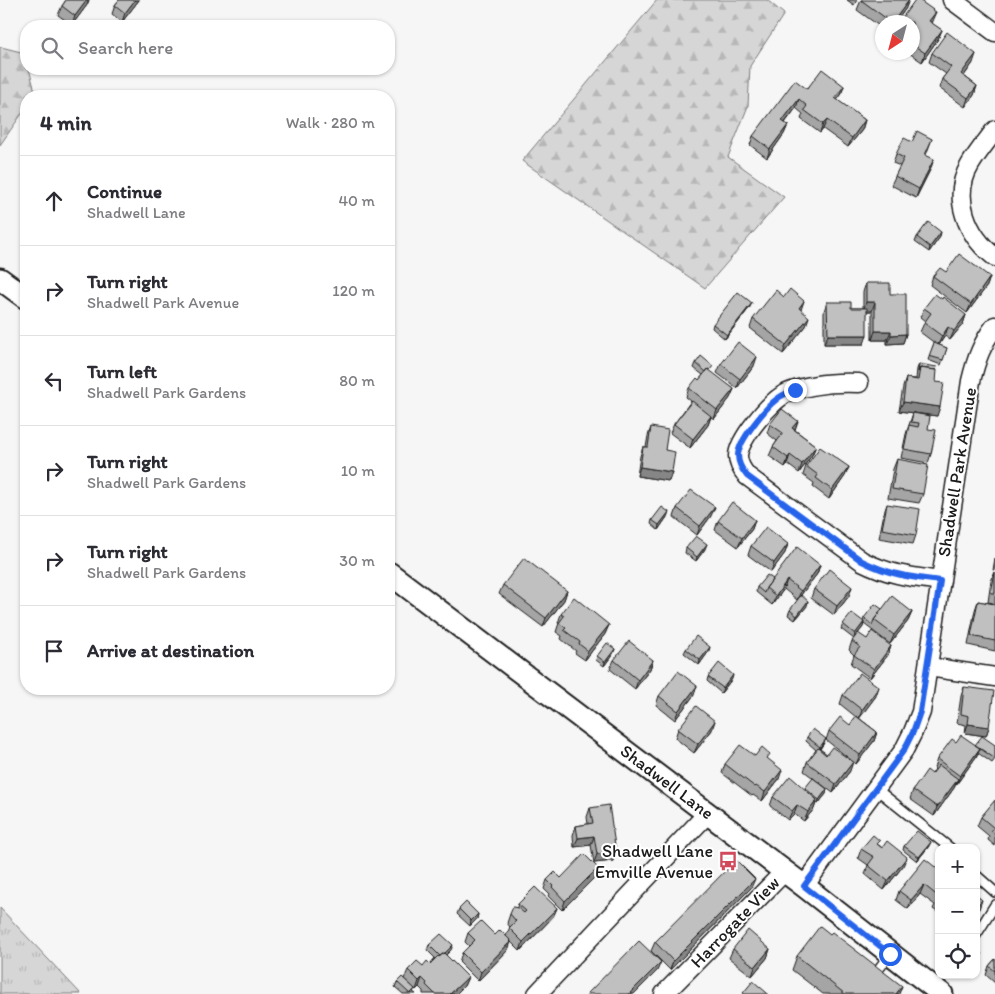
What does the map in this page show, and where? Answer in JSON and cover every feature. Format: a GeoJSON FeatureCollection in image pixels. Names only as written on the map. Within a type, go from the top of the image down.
{"type":"FeatureCollection","features":[{"type":"Feature","properties":{"kind":"street"},"geometry":{"type":"LineString","coordinates":[[952,0],[995,32]]}},
{"type":"Feature","properties":{"kind":"street"},"geometry":{"type":"LineString","coordinates":[[995,130],[969,166],[962,187],[963,209],[970,230],[984,248],[995,257]]}},
{"type":"Feature","properties":{"kind":"street"},"geometry":{"type":"LineString","coordinates":[[0,279],[20,294]]}},
{"type":"Feature","properties":{"kind":"street","name":"Shadwell Park Avenue"},"geometry":{"type":"LineString","coordinates":[[804,886],[904,750],[920,712],[970,381],[977,357],[995,326]]}},
{"type":"Feature","properties":{"kind":"street"},"geometry":{"type":"LineString","coordinates":[[860,383],[840,382],[795,390],[776,400],[742,442],[738,456],[739,464],[747,476],[862,561],[898,576],[940,581]]}},
{"type":"Feature","properties":{"kind":"street","name":"Shadwell Lane"},"geometry":{"type":"LineString","coordinates":[[395,578],[804,886],[890,954],[933,991]]}},
{"type":"Feature","properties":{"kind":"street"},"geometry":{"type":"LineString","coordinates":[[928,667],[995,677]]}},
{"type":"Feature","properties":{"kind":"street"},"geometry":{"type":"LineString","coordinates":[[537,994],[708,813]]}},
{"type":"Feature","properties":{"kind":"street","name":"Harrogate View"},"geometry":{"type":"LineString","coordinates":[[664,994],[784,871]]}},
{"type":"Feature","properties":{"kind":"lane"},"geometry":{"type":"LineString","coordinates":[[876,788],[945,844]]}},
{"type":"Feature","properties":{"kind":"lane"},"geometry":{"type":"LineString","coordinates":[[980,879],[995,892]]}},
{"type":"Feature","properties":{"kind":"lane"},"geometry":{"type":"LineString","coordinates":[[977,934],[995,905]]}},
{"type":"Feature","properties":{"kind":"lane"},"geometry":{"type":"LineString","coordinates":[[871,979],[890,954]]}},
{"type":"Feature","properties":{"kind":"green space"},"geometry":{"type":"Polygon","coordinates":[[[657,0],[767,0],[784,14],[750,66],[748,106],[728,157],[784,197],[705,288],[522,161],[657,0]]]}},
{"type":"Feature","properties":{"kind":"green space"},"geometry":{"type":"Polygon","coordinates":[[[0,48],[20,52],[20,75],[31,75],[35,90],[20,90],[20,117],[0,145],[0,48]]]}},
{"type":"Feature","properties":{"kind":"green space"},"geometry":{"type":"Polygon","coordinates":[[[0,908],[81,994],[0,994],[0,908]]]}},
{"type":"Feature","properties":{"kind":"building"},"geometry":{"type":"Polygon","coordinates":[[[66,0],[87,0],[75,16],[62,6],[66,0]]]}},
{"type":"Feature","properties":{"kind":"building"},"geometry":{"type":"Polygon","coordinates":[[[119,0],[135,0],[125,13],[115,5],[119,0]]]}},
{"type":"Feature","properties":{"kind":"building"},"geometry":{"type":"Polygon","coordinates":[[[861,0],[909,0],[898,15],[881,15],[861,0]]]}},
{"type":"Feature","properties":{"kind":"building"},"geometry":{"type":"Polygon","coordinates":[[[915,0],[919,0],[936,12],[929,21],[942,30],[925,53],[920,50],[920,15],[904,15],[915,0]]]}},
{"type":"Feature","properties":{"kind":"building"},"geometry":{"type":"Polygon","coordinates":[[[947,32],[976,54],[961,74],[977,86],[968,98],[942,79],[951,67],[932,53],[947,32]]]}},
{"type":"Feature","properties":{"kind":"building"},"geometry":{"type":"Polygon","coordinates":[[[822,69],[844,86],[835,98],[865,120],[852,138],[827,120],[823,124],[804,110],[807,106],[799,99],[782,121],[788,125],[770,149],[753,136],[795,80],[807,89],[822,69]]]}},
{"type":"Feature","properties":{"kind":"building"},"geometry":{"type":"Polygon","coordinates":[[[917,131],[932,139],[925,155],[934,159],[919,189],[895,176],[904,158],[896,154],[904,138],[912,142],[917,131]]]}},
{"type":"Feature","properties":{"kind":"building"},"geometry":{"type":"Polygon","coordinates":[[[928,222],[941,232],[930,247],[917,237],[928,222]]]}},
{"type":"Feature","properties":{"kind":"building"},"geometry":{"type":"Polygon","coordinates":[[[959,254],[990,277],[971,304],[933,276],[940,268],[946,272],[959,254]]]}},
{"type":"Feature","properties":{"kind":"building"},"geometry":{"type":"Polygon","coordinates":[[[866,283],[890,283],[890,294],[906,294],[906,334],[891,335],[891,331],[875,331],[875,302],[866,302],[866,283]]]}},
{"type":"Feature","properties":{"kind":"building"},"geometry":{"type":"Polygon","coordinates":[[[790,289],[804,301],[799,308],[809,317],[786,345],[753,319],[776,290],[784,297],[790,289]]]}},
{"type":"Feature","properties":{"kind":"building"},"geometry":{"type":"Polygon","coordinates":[[[738,292],[752,303],[727,335],[713,324],[738,292]]]}},
{"type":"Feature","properties":{"kind":"building"},"geometry":{"type":"Polygon","coordinates":[[[935,294],[942,299],[943,297],[966,315],[954,331],[948,327],[942,336],[924,323],[931,313],[924,308],[935,294]]]}},
{"type":"Feature","properties":{"kind":"building"},"geometry":{"type":"Polygon","coordinates":[[[827,302],[851,302],[851,308],[867,308],[867,335],[828,335],[827,302]]]}},
{"type":"Feature","properties":{"kind":"building"},"geometry":{"type":"Polygon","coordinates":[[[738,342],[757,357],[740,379],[721,364],[738,342]]]}},
{"type":"Feature","properties":{"kind":"building"},"geometry":{"type":"Polygon","coordinates":[[[934,343],[947,348],[943,360],[929,356],[934,343]]]}},
{"type":"Feature","properties":{"kind":"building"},"geometry":{"type":"Polygon","coordinates":[[[701,356],[713,366],[706,372],[696,363],[701,356]]]}},
{"type":"Feature","properties":{"kind":"building"},"geometry":{"type":"Polygon","coordinates":[[[919,364],[937,367],[936,370],[920,368],[918,372],[919,364]]]}},
{"type":"Feature","properties":{"kind":"building"},"geometry":{"type":"Polygon","coordinates":[[[920,368],[937,370],[936,382],[944,383],[940,407],[903,402],[906,378],[918,380],[920,368]]]}},
{"type":"Feature","properties":{"kind":"building"},"geometry":{"type":"Polygon","coordinates":[[[708,369],[734,389],[717,410],[689,388],[708,369]]]}},
{"type":"Feature","properties":{"kind":"building"},"geometry":{"type":"Polygon","coordinates":[[[692,401],[711,416],[693,439],[674,424],[692,401]]]}},
{"type":"Feature","properties":{"kind":"building"},"geometry":{"type":"Polygon","coordinates":[[[782,409],[798,421],[792,428],[816,446],[802,464],[790,455],[788,458],[773,447],[783,433],[770,424],[782,409]]]}},
{"type":"Feature","properties":{"kind":"building"},"geometry":{"type":"Polygon","coordinates":[[[913,413],[930,416],[928,429],[936,430],[931,454],[904,449],[909,425],[918,427],[919,423],[911,422],[913,413]]]}},
{"type":"Feature","properties":{"kind":"building"},"geometry":{"type":"Polygon","coordinates":[[[651,427],[668,430],[665,450],[675,452],[672,472],[640,467],[643,447],[648,447],[651,427]]]}},
{"type":"Feature","properties":{"kind":"building"},"geometry":{"type":"Polygon","coordinates":[[[820,447],[849,467],[832,490],[816,478],[818,475],[806,466],[820,447]]]}},
{"type":"Feature","properties":{"kind":"building"},"geometry":{"type":"Polygon","coordinates":[[[897,459],[928,465],[923,494],[892,489],[897,459]]]}},
{"type":"Feature","properties":{"kind":"building"},"geometry":{"type":"Polygon","coordinates":[[[691,490],[715,507],[700,526],[677,508],[691,490]]]}},
{"type":"Feature","properties":{"kind":"building"},"geometry":{"type":"Polygon","coordinates":[[[732,502],[755,520],[742,538],[718,521],[732,502]]]}},
{"type":"Feature","properties":{"kind":"building"},"geometry":{"type":"Polygon","coordinates":[[[887,504],[920,509],[916,535],[882,529],[887,504]]]}},
{"type":"Feature","properties":{"kind":"building"},"geometry":{"type":"Polygon","coordinates":[[[662,507],[669,512],[659,525],[652,520],[662,507]]]}},
{"type":"Feature","properties":{"kind":"building"},"geometry":{"type":"Polygon","coordinates":[[[766,527],[788,544],[774,563],[751,546],[766,527]]]}},
{"type":"Feature","properties":{"kind":"building"},"geometry":{"type":"Polygon","coordinates":[[[696,536],[707,544],[697,557],[686,548],[696,536]]]}},
{"type":"Feature","properties":{"kind":"building"},"geometry":{"type":"Polygon","coordinates":[[[797,547],[820,565],[801,591],[787,580],[776,596],[766,588],[797,547]]]}},
{"type":"Feature","properties":{"kind":"building"},"geometry":{"type":"Polygon","coordinates":[[[524,558],[567,591],[546,618],[503,585],[524,558]]]}},
{"type":"Feature","properties":{"kind":"building"},"geometry":{"type":"Polygon","coordinates":[[[829,569],[852,587],[837,606],[814,589],[829,569]]]}},
{"type":"Feature","properties":{"kind":"building"},"geometry":{"type":"Polygon","coordinates":[[[995,572],[995,593],[991,593],[995,572]]]}},
{"type":"Feature","properties":{"kind":"building"},"geometry":{"type":"Polygon","coordinates":[[[767,575],[773,579],[764,593],[757,587],[767,575]]]}},
{"type":"Feature","properties":{"kind":"building"},"geometry":{"type":"Polygon","coordinates":[[[801,595],[808,601],[797,616],[790,610],[801,595]]]}},
{"type":"Feature","properties":{"kind":"building"},"geometry":{"type":"Polygon","coordinates":[[[892,596],[912,612],[894,635],[874,620],[892,596]]]}},
{"type":"Feature","properties":{"kind":"building"},"geometry":{"type":"Polygon","coordinates":[[[574,597],[609,625],[588,651],[579,644],[580,642],[564,630],[566,628],[559,623],[564,616],[561,614],[574,597]]]}},
{"type":"Feature","properties":{"kind":"building"},"geometry":{"type":"Polygon","coordinates":[[[978,601],[995,604],[995,641],[971,636],[978,601]]]}},
{"type":"Feature","properties":{"kind":"building"},"geometry":{"type":"Polygon","coordinates":[[[875,604],[882,609],[872,625],[864,618],[875,604]]]}},
{"type":"Feature","properties":{"kind":"building"},"geometry":{"type":"Polygon","coordinates":[[[852,613],[864,622],[855,634],[843,624],[852,613]]]}},
{"type":"Feature","properties":{"kind":"building"},"geometry":{"type":"Polygon","coordinates":[[[872,631],[891,646],[874,669],[854,655],[860,647],[852,641],[858,633],[867,639],[872,631]]]}},
{"type":"Feature","properties":{"kind":"building"},"geometry":{"type":"Polygon","coordinates":[[[696,636],[710,647],[700,660],[686,649],[696,636]]]}},
{"type":"Feature","properties":{"kind":"building"},"geometry":{"type":"Polygon","coordinates":[[[629,641],[653,660],[638,680],[614,660],[629,641]]]}},
{"type":"Feature","properties":{"kind":"building"},"geometry":{"type":"Polygon","coordinates":[[[607,643],[615,649],[605,662],[597,656],[607,643]]]}},
{"type":"Feature","properties":{"kind":"building"},"geometry":{"type":"Polygon","coordinates":[[[719,663],[733,675],[723,688],[708,677],[719,663]]]}},
{"type":"Feature","properties":{"kind":"building"},"geometry":{"type":"Polygon","coordinates":[[[678,671],[697,686],[678,711],[659,696],[678,671]]]}},
{"type":"Feature","properties":{"kind":"building"},"geometry":{"type":"Polygon","coordinates":[[[860,673],[879,687],[862,710],[843,695],[860,673]]]}},
{"type":"Feature","properties":{"kind":"building"},"geometry":{"type":"Polygon","coordinates":[[[964,687],[994,691],[989,727],[968,724],[969,716],[961,714],[964,687]]]}},
{"type":"Feature","properties":{"kind":"building"},"geometry":{"type":"Polygon","coordinates":[[[696,706],[715,721],[698,744],[678,729],[696,706]]]}},
{"type":"Feature","properties":{"kind":"building"},"geometry":{"type":"Polygon","coordinates":[[[856,716],[877,732],[860,755],[829,731],[840,717],[850,725],[856,716]]]}},
{"type":"Feature","properties":{"kind":"building"},"geometry":{"type":"Polygon","coordinates":[[[813,729],[826,739],[820,747],[807,737],[813,729]]]}},
{"type":"Feature","properties":{"kind":"building"},"geometry":{"type":"Polygon","coordinates":[[[961,735],[980,748],[960,776],[937,759],[952,739],[956,742],[961,735]]]}},
{"type":"Feature","properties":{"kind":"building"},"geometry":{"type":"Polygon","coordinates":[[[982,736],[995,745],[994,758],[975,745],[982,736]]]}},
{"type":"Feature","properties":{"kind":"building"},"geometry":{"type":"Polygon","coordinates":[[[740,745],[755,756],[762,747],[770,754],[767,758],[782,770],[765,792],[755,787],[725,764],[740,745]]]}},
{"type":"Feature","properties":{"kind":"building"},"geometry":{"type":"Polygon","coordinates":[[[832,747],[853,762],[836,784],[807,762],[818,748],[826,755],[832,747]]]}},
{"type":"Feature","properties":{"kind":"building"},"geometry":{"type":"Polygon","coordinates":[[[939,765],[958,779],[937,807],[913,790],[927,770],[932,774],[939,765]]]}},
{"type":"Feature","properties":{"kind":"building"},"geometry":{"type":"Polygon","coordinates":[[[790,776],[817,800],[808,812],[797,805],[792,811],[773,797],[790,776]]]}},
{"type":"Feature","properties":{"kind":"building"},"geometry":{"type":"Polygon","coordinates":[[[813,778],[827,789],[819,800],[805,788],[813,778]]]}},
{"type":"Feature","properties":{"kind":"building"},"geometry":{"type":"Polygon","coordinates":[[[995,800],[995,834],[991,831],[994,828],[981,817],[995,800]]]}},
{"type":"Feature","properties":{"kind":"building"},"geometry":{"type":"Polygon","coordinates":[[[609,805],[616,852],[597,854],[594,836],[578,838],[576,826],[593,823],[590,808],[609,805]]]}},
{"type":"Feature","properties":{"kind":"building"},"geometry":{"type":"Polygon","coordinates":[[[917,831],[931,842],[919,857],[904,846],[917,831]]]}},
{"type":"Feature","properties":{"kind":"building"},"geometry":{"type":"Polygon","coordinates":[[[873,835],[880,841],[877,844],[882,848],[887,841],[907,857],[888,881],[868,865],[874,857],[861,849],[873,835]]]}},
{"type":"Feature","properties":{"kind":"building"},"geometry":{"type":"Polygon","coordinates":[[[584,854],[598,868],[565,901],[547,880],[555,872],[561,878],[584,854]]]}},
{"type":"Feature","properties":{"kind":"building"},"geometry":{"type":"Polygon","coordinates":[[[925,859],[935,867],[935,894],[924,885],[911,900],[899,891],[925,859]]]}},
{"type":"Feature","properties":{"kind":"building"},"geometry":{"type":"Polygon","coordinates":[[[736,860],[755,879],[673,961],[655,942],[736,860]]]}},
{"type":"Feature","properties":{"kind":"building"},"geometry":{"type":"Polygon","coordinates":[[[535,887],[557,908],[523,942],[509,928],[516,921],[510,914],[513,907],[518,908],[524,913],[526,911],[518,904],[535,887]]]}},
{"type":"Feature","properties":{"kind":"building"},"geometry":{"type":"Polygon","coordinates":[[[466,902],[478,914],[471,921],[459,909],[466,902]]]}},
{"type":"Feature","properties":{"kind":"building"},"geometry":{"type":"Polygon","coordinates":[[[481,921],[495,935],[500,930],[511,941],[481,972],[462,953],[475,940],[468,933],[481,921]]]}},
{"type":"Feature","properties":{"kind":"building"},"geometry":{"type":"Polygon","coordinates":[[[820,926],[830,934],[832,932],[902,986],[896,994],[845,994],[797,956],[820,926]]]}},
{"type":"Feature","properties":{"kind":"building"},"geometry":{"type":"Polygon","coordinates":[[[748,930],[770,949],[755,967],[733,949],[748,930]]]}},
{"type":"Feature","properties":{"kind":"building"},"geometry":{"type":"Polygon","coordinates":[[[441,934],[453,945],[440,956],[429,945],[441,934]]]}},
{"type":"Feature","properties":{"kind":"building"},"geometry":{"type":"Polygon","coordinates":[[[639,941],[661,962],[629,994],[587,994],[639,941]]]}},
{"type":"Feature","properties":{"kind":"building"},"geometry":{"type":"Polygon","coordinates":[[[444,953],[468,977],[450,994],[435,994],[422,978],[419,981],[408,970],[417,961],[423,966],[427,961],[430,964],[444,953]]]}},
{"type":"Feature","properties":{"kind":"building"},"geometry":{"type":"Polygon","coordinates":[[[995,959],[995,971],[989,966],[995,959]]]}},
{"type":"Feature","properties":{"kind":"building"},"geometry":{"type":"Polygon","coordinates":[[[402,977],[415,989],[410,994],[397,982],[402,977]]]}},
{"type":"Feature","properties":{"kind":"building"},"geometry":{"type":"Polygon","coordinates":[[[753,981],[767,993],[767,994],[744,994],[753,981]]]}},
{"type":"Feature","properties":{"kind":"place","name":"Shadwell Lane Emville Avenue"},"geometry":{"type":"Point","coordinates":[728,861]}},
{"type":"Feature","properties":{"kind":"route"},"geometry":{"type":"LineString","coordinates":[[795,390],[785,394],[768,407],[742,442],[738,456],[742,471],[862,561],[898,576],[940,581],[920,712],[913,732],[904,750],[804,886],[890,954]]}}]}
